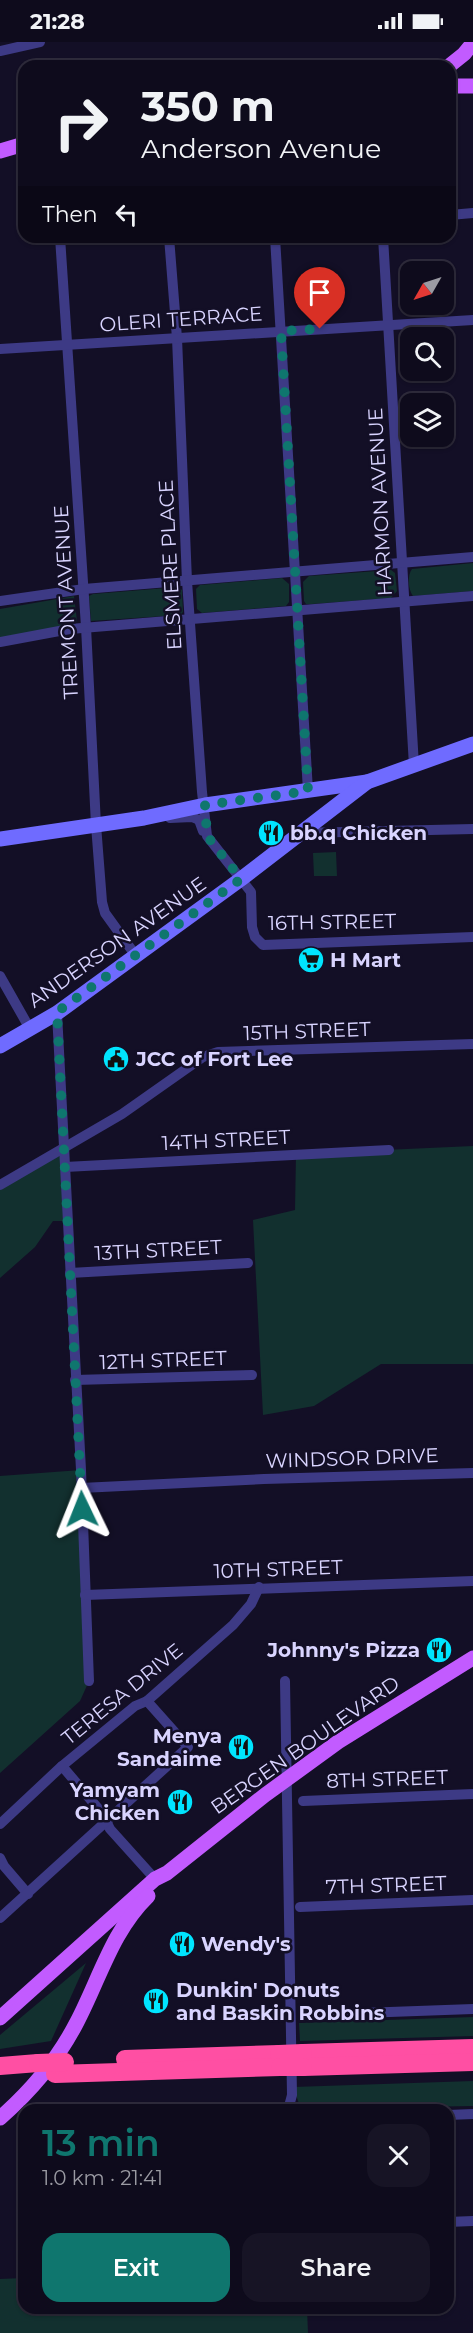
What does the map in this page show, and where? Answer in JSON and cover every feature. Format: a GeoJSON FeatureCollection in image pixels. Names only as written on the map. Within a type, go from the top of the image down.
{"type":"FeatureCollection","features":[{"type":"Feature","properties":{"kind":"highway"},"geometry":{"type":"LineString","coordinates":[[0,2066],[60,2068],[280,2061],[473,2048]]}},
{"type":"Feature","properties":{"kind":"highway"},"geometry":{"type":"LineString","coordinates":[[303,2060],[473,2062]]}},
{"type":"Feature","properties":{"kind":"highway"},"geometry":{"type":"LineString","coordinates":[[0,2077],[34,2068]]}},
{"type":"Feature","properties":{"kind":"main road"},"geometry":{"type":"LineString","coordinates":[[456,60],[473,44]]}},
{"type":"Feature","properties":{"kind":"main road"},"geometry":{"type":"LineString","coordinates":[[456,86],[473,87]]}},
{"type":"Feature","properties":{"kind":"main road"},"geometry":{"type":"LineString","coordinates":[[0,151],[18,146]]}},
{"type":"Feature","properties":{"kind":"main road","name":"ANDERSON AVENUE"},"geometry":{"type":"LineString","coordinates":[[0,1046],[57,1012],[136,956],[367,782],[473,744]]}},
{"type":"Feature","properties":{"kind":"main road"},"geometry":{"type":"LineString","coordinates":[[0,839],[144,818],[205,805],[367,782]]}},
{"type":"Feature","properties":{"kind":"main road","name":"BERGEN BOULEVARD"},"geometry":{"type":"LineString","coordinates":[[0,2018],[161,1876],[285,1780],[395,1705],[473,1658]]}},
{"type":"Feature","properties":{"kind":"main road","name":"BERGEN BOULEVARD"},"geometry":{"type":"LineString","coordinates":[[0,2118],[27,2093],[54,2059],[76,2024],[122,1927],[161,1884],[161,1876]]}},
{"type":"Feature","properties":{"kind":"street"},"geometry":{"type":"LineString","coordinates":[[0,51],[40,42]]}},
{"type":"Feature","properties":{"kind":"street"},"geometry":{"type":"LineString","coordinates":[[456,214],[473,213]]}},
{"type":"Feature","properties":{"kind":"street","name":"TREMONT AVENUE"},"geometry":{"type":"LineString","coordinates":[[60,243],[87,627],[102,902],[105,913],[136,956]]}},
{"type":"Feature","properties":{"kind":"street","name":"ELSMERE PLACE"},"geometry":{"type":"LineString","coordinates":[[169,243],[177,338],[187,581],[207,836]]}},
{"type":"Feature","properties":{"kind":"street"},"geometry":{"type":"LineString","coordinates":[[275,243],[308,791]]}},
{"type":"Feature","properties":{"kind":"street","name":"HARMON AVENUE"},"geometry":{"type":"LineString","coordinates":[[383,243],[414,766]]}},
{"type":"Feature","properties":{"kind":"street","name":"OLERI TERRACE"},"geometry":{"type":"LineString","coordinates":[[0,349],[473,320]]}},
{"type":"Feature","properties":{"kind":"street"},"geometry":{"type":"LineString","coordinates":[[0,601],[84,590],[473,557]]}},
{"type":"Feature","properties":{"kind":"street"},"geometry":{"type":"LineString","coordinates":[[0,642],[34,634],[87,627],[473,596]]}},
{"type":"Feature","properties":{"kind":"street"},"geometry":{"type":"LineString","coordinates":[[144,818],[192,817],[199,820],[207,836],[241,879]]}},
{"type":"Feature","properties":{"kind":"street"},"geometry":{"type":"LineString","coordinates":[[302,833],[473,829]]}},
{"type":"Feature","properties":{"kind":"street","name":"16TH STREET"},"geometry":{"type":"LineString","coordinates":[[241,879],[251,892],[252,927],[255,937],[263,945],[473,937]]}},
{"type":"Feature","properties":{"kind":"street"},"geometry":{"type":"LineString","coordinates":[[0,976],[30,1029]]}},
{"type":"Feature","properties":{"kind":"street"},"geometry":{"type":"LineString","coordinates":[[57,1012],[89,1681]]}},
{"type":"Feature","properties":{"kind":"street","name":"15TH STREET"},"geometry":{"type":"LineString","coordinates":[[0,1185],[122,1114],[203,1057],[218,1052],[473,1044]]}},
{"type":"Feature","properties":{"kind":"street","name":"14TH STREET"},"geometry":{"type":"LineString","coordinates":[[64,1167],[389,1150]]}},
{"type":"Feature","properties":{"kind":"street","name":"13TH STREET"},"geometry":{"type":"LineString","coordinates":[[70,1273],[248,1263]]}},
{"type":"Feature","properties":{"kind":"street","name":"12TH STREET"},"geometry":{"type":"LineString","coordinates":[[75,1380],[252,1375]]}},
{"type":"Feature","properties":{"kind":"street","name":"WINDSOR DRIVE"},"geometry":{"type":"LineString","coordinates":[[81,1488],[232,1480],[473,1473]]}},
{"type":"Feature","properties":{"kind":"street","name":"10TH STREET"},"geometry":{"type":"LineString","coordinates":[[85,1595],[473,1581]]}},
{"type":"Feature","properties":{"kind":"street","name":"TERESA DRIVE"},"geometry":{"type":"LineString","coordinates":[[0,1824],[62,1767],[135,1706],[147,1701],[233,1625],[251,1604],[259,1587]]}},
{"type":"Feature","properties":{"kind":"street"},"geometry":{"type":"LineString","coordinates":[[285,1681],[292,2095],[290,2104]]}},
{"type":"Feature","properties":{"kind":"street"},"geometry":{"type":"LineString","coordinates":[[0,1918],[188,1747],[147,1701]]}},
{"type":"Feature","properties":{"kind":"street"},"geometry":{"type":"LineString","coordinates":[[62,1767],[102,1813],[110,1829],[161,1876]]}},
{"type":"Feature","properties":{"kind":"street","name":"8TH STREET"},"geometry":{"type":"LineString","coordinates":[[303,1801],[473,1794]]}},
{"type":"Feature","properties":{"kind":"street"},"geometry":{"type":"LineString","coordinates":[[0,1858],[28,1894]]}},
{"type":"Feature","properties":{"kind":"street","name":"7TH STREET"},"geometry":{"type":"LineString","coordinates":[[300,1907],[473,1900]]}},
{"type":"Feature","properties":{"kind":"street"},"geometry":{"type":"LineString","coordinates":[[306,2015],[473,2009]]}},
{"type":"Feature","properties":{"kind":"street"},"geometry":{"type":"LineString","coordinates":[[454,2115],[473,2114]]}},
{"type":"Feature","properties":{"kind":"street"},"geometry":{"type":"LineString","coordinates":[[454,2222],[473,2221]]}},
{"type":"Feature","properties":{"kind":"green space"},"geometry":{"type":"Polygon","coordinates":[[[473,563],[473,591],[413,596],[411,593],[409,579],[412,569],[473,563]]]}},
{"type":"Feature","properties":{"kind":"green space"},"geometry":{"type":"Polygon","coordinates":[[[391,570],[395,573],[397,591],[391,598],[312,604],[306,604],[304,601],[303,582],[309,576],[391,570]]]}},
{"type":"Feature","properties":{"kind":"green space"},"geometry":{"type":"Polygon","coordinates":[[[282,578],[289,584],[289,602],[286,606],[202,613],[197,609],[196,589],[200,585],[282,578]]]}},
{"type":"Feature","properties":{"kind":"green space"},"geometry":{"type":"Polygon","coordinates":[[[178,587],[182,590],[183,612],[180,615],[91,621],[89,596],[93,594],[178,587]]]}},
{"type":"Feature","properties":{"kind":"green space"},"geometry":{"type":"Polygon","coordinates":[[[74,596],[77,621],[75,624],[0,638],[0,609],[74,596]]]}},
{"type":"Feature","properties":{"kind":"green space"},"geometry":{"type":"Polygon","coordinates":[[[336,852],[337,876],[314,876],[313,853],[336,852]]]}},
{"type":"Feature","properties":{"kind":"green space"},"geometry":{"type":"Polygon","coordinates":[[[473,1146],[473,1364],[381,1364],[314,1406],[263,1415],[253,1220],[295,1210],[296,1154],[473,1146]]]}},
{"type":"Feature","properties":{"kind":"green space"},"geometry":{"type":"Polygon","coordinates":[[[64,1149],[67,1221],[53,1221],[35,1247],[0,1278],[0,1185],[64,1149]]]}},
{"type":"Feature","properties":{"kind":"green space"},"geometry":{"type":"Polygon","coordinates":[[[81,1470],[89,1681],[80,1701],[0,1773],[0,1476],[81,1470]]]}},
{"type":"Feature","properties":{"kind":"green space"},"geometry":{"type":"Polygon","coordinates":[[[86,1963],[51,2041],[0,2049],[0,2035],[86,1963]]]}},
{"type":"Feature","properties":{"kind":"green space"},"geometry":{"type":"Polygon","coordinates":[[[473,2017],[473,2036],[300,2041],[299,2023],[473,2017]]]}},
{"type":"Feature","properties":{"kind":"green space"},"geometry":{"type":"Polygon","coordinates":[[[473,2081],[473,2106],[299,2104],[293,2087],[473,2081]]]}},
{"type":"Feature","properties":{"kind":"green space"},"geometry":{"type":"Polygon","coordinates":[[[18,2278],[18,2314],[307,2314],[308,2333],[0,2333],[0,2279],[18,2278]]]}},
{"type":"Feature","properties":{"kind":"place","name":"bb.q Chicken"},"geometry":{"type":"Point","coordinates":[271,833]}},
{"type":"Feature","properties":{"kind":"place","name":"H Mart"},"geometry":{"type":"Point","coordinates":[311,960]}},
{"type":"Feature","properties":{"kind":"place","name":"JCC of Fort Lee"},"geometry":{"type":"Point","coordinates":[116,1059]}},
{"type":"Feature","properties":{"kind":"place","name":"Johnny's Pizza"},"geometry":{"type":"Point","coordinates":[439,1650]}},
{"type":"Feature","properties":{"kind":"place","name":"Menya Sandaime"},"geometry":{"type":"Point","coordinates":[241,1747]}},
{"type":"Feature","properties":{"kind":"place","name":"Yamyam Chicken"},"geometry":{"type":"Point","coordinates":[180,1802]}},
{"type":"Feature","properties":{"kind":"place","name":"Wendy's"},"geometry":{"type":"Point","coordinates":[182,1944]}},
{"type":"Feature","properties":{"kind":"place","name":"Dunkin' Donuts and Baskin Robbins"},"geometry":{"type":"Point","coordinates":[156,2001]}},
{"type":"Feature","properties":{"kind":"route"},"geometry":{"type":"LineString","coordinates":[[82,1509],[57,1012],[241,879],[207,836],[205,805],[308,791],[281,331],[320,329]]}}]}
